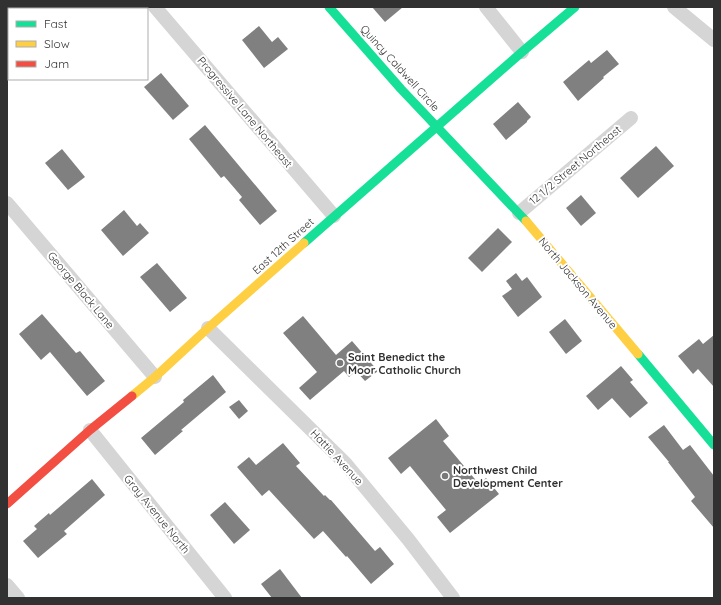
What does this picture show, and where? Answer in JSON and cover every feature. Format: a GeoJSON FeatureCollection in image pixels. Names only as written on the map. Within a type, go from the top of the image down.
{"type":"FeatureCollection","features":[{"type":"Feature","properties":{"kind":"street","name":"Progressive Lane Northeast"},"geometry":{"type":"LineString","coordinates":[[155,7],[334,216]]}},
{"type":"Feature","properties":{"kind":"street","name":"Quincy Caldwell Circle"},"geometry":{"type":"LineString","coordinates":[[329,7],[401,89],[437,126]]}},
{"type":"Feature","properties":{"kind":"street"},"geometry":{"type":"LineString","coordinates":[[486,7],[522,52]]}},
{"type":"Feature","properties":{"kind":"street","name":"East 12th Street"},"geometry":{"type":"LineString","coordinates":[[7,504],[90,430],[155,377],[334,216],[575,7]]}},
{"type":"Feature","properties":{"kind":"street"},"geometry":{"type":"LineString","coordinates":[[674,7],[714,40]]}},
{"type":"Feature","properties":{"kind":"street","name":"12 1/2 Street Northeast"},"geometry":{"type":"LineString","coordinates":[[519,213],[631,118]]}},
{"type":"Feature","properties":{"kind":"street","name":"North Jackson Avenue"},"geometry":{"type":"LineString","coordinates":[[437,126],[519,213],[714,445]]}},
{"type":"Feature","properties":{"kind":"street","name":"George Black Lane"},"geometry":{"type":"LineString","coordinates":[[7,203],[155,377]]}},
{"type":"Feature","properties":{"kind":"street","name":"Hattie Avenue"},"geometry":{"type":"LineString","coordinates":[[208,328],[345,463],[408,539],[453,598]]}},
{"type":"Feature","properties":{"kind":"street","name":"Gray Avenue North"},"geometry":{"type":"LineString","coordinates":[[90,430],[224,598]]}},
{"type":"Feature","properties":{"kind":"street"},"geometry":{"type":"LineString","coordinates":[[7,585],[18,598]]}},
{"type":"Feature","properties":{"kind":"building"},"geometry":{"type":"Polygon","coordinates":[[[372,7],[403,7],[385,22],[372,7]]]}},
{"type":"Feature","properties":{"kind":"building"},"geometry":{"type":"Polygon","coordinates":[[[259,26],[272,42],[278,37],[288,49],[264,68],[242,40],[259,26]]]}},
{"type":"Feature","properties":{"kind":"building"},"geometry":{"type":"Polygon","coordinates":[[[607,50],[619,64],[578,101],[563,82],[589,60],[591,63],[607,50]]]}},
{"type":"Feature","properties":{"kind":"building"},"geometry":{"type":"Polygon","coordinates":[[[161,73],[189,106],[173,120],[144,87],[161,73]]]}},
{"type":"Feature","properties":{"kind":"building"},"geometry":{"type":"Polygon","coordinates":[[[518,102],[531,117],[506,140],[493,124],[518,102]]]}},
{"type":"Feature","properties":{"kind":"building"},"geometry":{"type":"Polygon","coordinates":[[[205,125],[277,211],[260,225],[239,200],[242,197],[224,176],[221,178],[189,139],[205,125]]]}},
{"type":"Feature","properties":{"kind":"building"},"geometry":{"type":"Polygon","coordinates":[[[656,146],[674,166],[638,198],[620,178],[656,146]]]}},
{"type":"Feature","properties":{"kind":"building"},"geometry":{"type":"Polygon","coordinates":[[[62,149],[85,177],[68,190],[45,163],[62,149]]]}},
{"type":"Feature","properties":{"kind":"building"},"geometry":{"type":"Polygon","coordinates":[[[581,195],[596,213],[581,226],[566,208],[581,195]]]}},
{"type":"Feature","properties":{"kind":"building"},"geometry":{"type":"Polygon","coordinates":[[[124,210],[137,226],[140,223],[149,233],[123,256],[101,230],[124,210]]]}},
{"type":"Feature","properties":{"kind":"building"},"geometry":{"type":"Polygon","coordinates":[[[498,228],[512,242],[482,272],[468,258],[498,228]]]}},
{"type":"Feature","properties":{"kind":"building"},"geometry":{"type":"Polygon","coordinates":[[[157,263],[187,298],[170,312],[140,277],[157,263]]]}},
{"type":"Feature","properties":{"kind":"building"},"geometry":{"type":"Polygon","coordinates":[[[516,273],[522,281],[527,277],[542,297],[518,317],[502,296],[512,289],[506,281],[516,273]]]}},
{"type":"Feature","properties":{"kind":"building"},"geometry":{"type":"Polygon","coordinates":[[[42,314],[76,353],[80,351],[105,381],[87,396],[50,352],[41,360],[19,334],[42,314]]]}},
{"type":"Feature","properties":{"kind":"building","name":"Saint Benedict the Moor Catholic Church"},"geometry":{"type":"Polygon","coordinates":[[[303,316],[336,355],[352,341],[378,371],[365,381],[356,371],[349,377],[344,371],[310,400],[299,388],[317,372],[283,333],[303,316]]]}},
{"type":"Feature","properties":{"kind":"building"},"geometry":{"type":"Polygon","coordinates":[[[565,319],[582,341],[566,354],[549,332],[565,319]]]}},
{"type":"Feature","properties":{"kind":"building"},"geometry":{"type":"Polygon","coordinates":[[[714,335],[714,387],[698,369],[693,374],[678,356],[699,339],[703,344],[714,335]]]}},
{"type":"Feature","properties":{"kind":"building"},"geometry":{"type":"Polygon","coordinates":[[[621,366],[633,380],[630,382],[648,403],[630,418],[612,398],[598,410],[586,396],[621,366]]]}},
{"type":"Feature","properties":{"kind":"building"},"geometry":{"type":"Polygon","coordinates":[[[213,375],[226,392],[181,430],[183,431],[155,455],[141,438],[184,402],[183,400],[213,375]]]}},
{"type":"Feature","properties":{"kind":"building"},"geometry":{"type":"Polygon","coordinates":[[[239,400],[248,411],[239,419],[229,407],[239,400]]]}},
{"type":"Feature","properties":{"kind":"building","name":"Northwest Child Development Center"},"geometry":{"type":"Polygon","coordinates":[[[436,419],[449,436],[443,441],[479,484],[486,478],[499,494],[450,533],[437,517],[446,510],[410,466],[401,474],[388,458],[436,419]]]}},
{"type":"Feature","properties":{"kind":"building"},"geometry":{"type":"Polygon","coordinates":[[[664,425],[683,450],[690,445],[714,476],[714,528],[691,501],[695,497],[648,437],[664,425]]]}},
{"type":"Feature","properties":{"kind":"building"},"geometry":{"type":"Polygon","coordinates":[[[283,443],[300,463],[296,466],[324,496],[325,495],[331,500],[375,551],[380,547],[394,564],[371,584],[323,531],[314,539],[269,490],[262,496],[237,467],[249,457],[256,465],[283,443]]]}},
{"type":"Feature","properties":{"kind":"building"},"geometry":{"type":"Polygon","coordinates":[[[92,479],[105,495],[64,531],[67,534],[38,558],[23,541],[37,529],[34,526],[49,513],[50,515],[92,479]]]}},
{"type":"Feature","properties":{"kind":"building"},"geometry":{"type":"Polygon","coordinates":[[[225,502],[250,530],[234,544],[210,515],[225,502]]]}},
{"type":"Feature","properties":{"kind":"building"},"geometry":{"type":"Polygon","coordinates":[[[280,569],[302,598],[272,598],[261,584],[280,569]]]}},
{"type":"Feature","properties":{"kind":"traffic: fast"},"geometry":{"type":"LineString","coordinates":[[329,7],[401,89],[526,221]]}},
{"type":"Feature","properties":{"kind":"traffic: fast"},"geometry":{"type":"LineString","coordinates":[[304,243],[575,7]]}},
{"type":"Feature","properties":{"kind":"traffic: fast"},"geometry":{"type":"LineString","coordinates":[[638,354],[714,445]]}},
{"type":"Feature","properties":{"kind":"traffic: slow"},"geometry":{"type":"LineString","coordinates":[[526,221],[638,354]]}},
{"type":"Feature","properties":{"kind":"traffic: slow"},"geometry":{"type":"LineString","coordinates":[[132,396],[304,243]]}},
{"type":"Feature","properties":{"kind":"traffic: jam"},"geometry":{"type":"LineString","coordinates":[[7,504],[90,430],[132,396]]}},
{"type":"Feature","properties":{"kind":"place","name":"Saint Benedict the Moor Catholic Church"},"geometry":{"type":"Point","coordinates":[340,363]}},
{"type":"Feature","properties":{"kind":"place","name":"Northwest Child Development Center"},"geometry":{"type":"Point","coordinates":[445,476]}}]}
